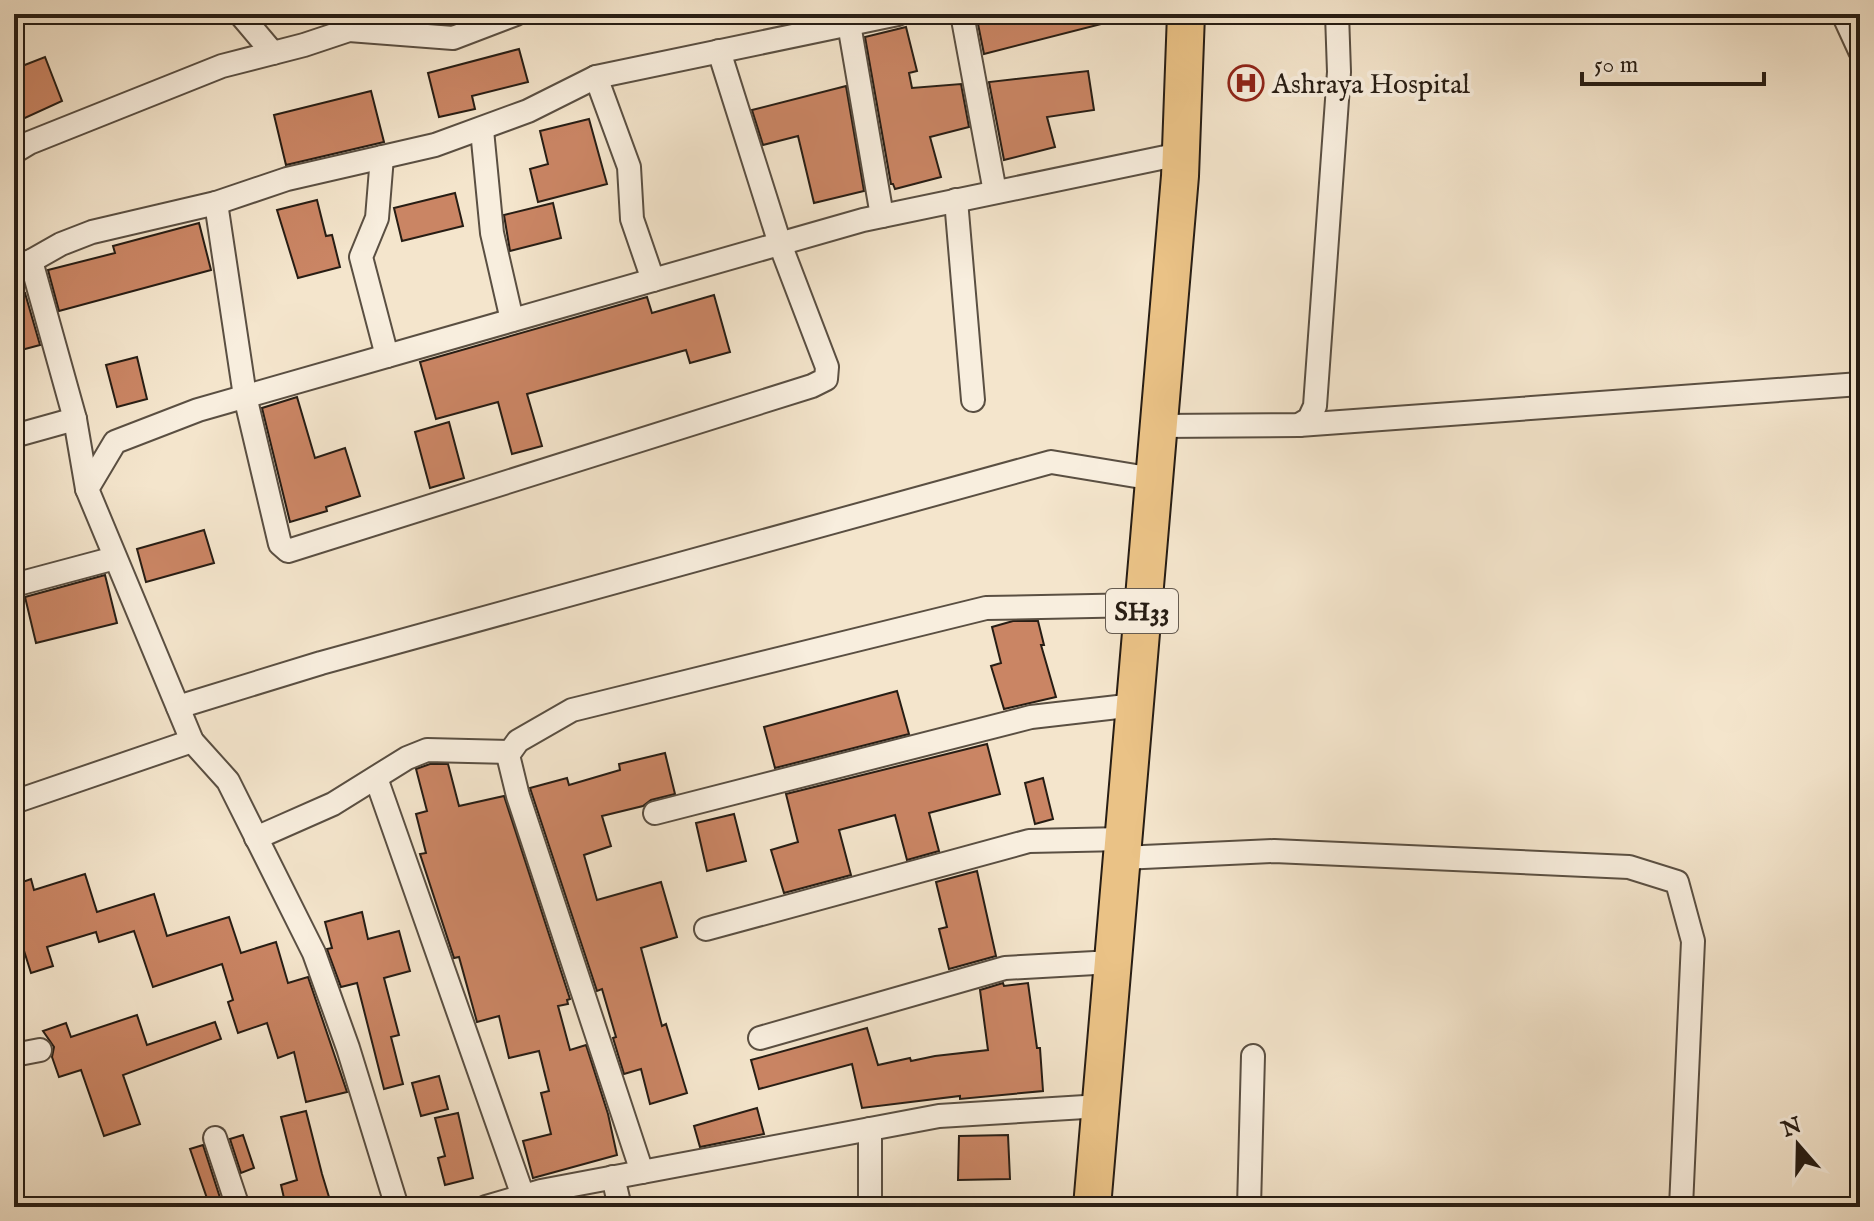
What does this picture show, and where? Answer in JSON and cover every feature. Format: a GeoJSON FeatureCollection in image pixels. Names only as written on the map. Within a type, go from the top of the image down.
{"type":"FeatureCollection","features":[{"type":"Feature","properties":{"kind":"main road","name":"SH33"},"geometry":{"type":"LineString","coordinates":[[1092,1207],[1180,154],[1186,14]]}},
{"type":"Feature","properties":{"kind":"street"},"geometry":{"type":"LineString","coordinates":[[240,14],[273,53]]}},
{"type":"Feature","properties":{"kind":"street"},"geometry":{"type":"LineString","coordinates":[[14,152],[29,143],[222,66],[349,30],[453,38],[516,14]]}},
{"type":"Feature","properties":{"kind":"street"},"geometry":{"type":"LineString","coordinates":[[397,1207],[348,1048],[314,953],[228,781],[192,741],[87,489],[75,419],[23,265],[61,244],[92,232],[216,203],[287,179],[435,145],[482,130],[596,77],[898,14]]}},
{"type":"Feature","properties":{"kind":"street"},"geometry":{"type":"LineString","coordinates":[[962,14],[995,192]]}},
{"type":"Feature","properties":{"kind":"street"},"geometry":{"type":"LineString","coordinates":[[1299,425],[1309,419],[1315,406],[1339,72],[1337,14]]}},
{"type":"Feature","properties":{"kind":"street"},"geometry":{"type":"LineString","coordinates":[[1843,14],[1860,51]]}},
{"type":"Feature","properties":{"kind":"street"},"geometry":{"type":"LineString","coordinates":[[849,24],[882,216]]}},
{"type":"Feature","properties":{"kind":"street"},"geometry":{"type":"LineString","coordinates":[[216,203],[245,396],[280,544],[288,551],[812,386],[826,379],[827,367],[780,244],[719,51]]}},
{"type":"Feature","properties":{"kind":"street"},"geometry":{"type":"LineString","coordinates":[[596,77],[629,167],[632,219],[653,280]]}},
{"type":"Feature","properties":{"kind":"street"},"geometry":{"type":"LineString","coordinates":[[482,130],[492,233],[512,320]]}},
{"type":"Feature","properties":{"kind":"street"},"geometry":{"type":"LineString","coordinates":[[87,489],[115,442],[198,410],[882,216],[1180,154]]}},
{"type":"Feature","properties":{"kind":"street"},"geometry":{"type":"LineString","coordinates":[[382,157],[377,218],[361,257],[387,356]]}},
{"type":"Feature","properties":{"kind":"street"},"geometry":{"type":"LineString","coordinates":[[956,200],[973,400]]}},
{"type":"Feature","properties":{"kind":"street"},"geometry":{"type":"LineString","coordinates":[[1158,426],[1299,425],[1860,384]]}},
{"type":"Feature","properties":{"kind":"street"},"geometry":{"type":"LineString","coordinates":[[14,436],[75,419]]}},
{"type":"Feature","properties":{"kind":"street"},"geometry":{"type":"LineString","coordinates":[[178,707],[321,663],[1051,462],[1154,479]]}},
{"type":"Feature","properties":{"kind":"street"},"geometry":{"type":"LineString","coordinates":[[14,585],[115,558]]}},
{"type":"Feature","properties":{"kind":"street"},"geometry":{"type":"LineString","coordinates":[[642,1172],[518,796],[508,755],[518,741],[572,710],[986,608],[1143,605]]}},
{"type":"Feature","properties":{"kind":"street"},"geometry":{"type":"LineString","coordinates":[[655,813],[1031,717],[1135,705]]}},
{"type":"Feature","properties":{"kind":"street"},"geometry":{"type":"LineString","coordinates":[[14,802],[192,741]]}},
{"type":"Feature","properties":{"kind":"street"},"geometry":{"type":"LineString","coordinates":[[256,838],[333,804],[407,758],[427,750],[510,752]]}},
{"type":"Feature","properties":{"kind":"street"},"geometry":{"type":"LineString","coordinates":[[376,778],[523,1196]]}},
{"type":"Feature","properties":{"kind":"street"},"geometry":{"type":"LineString","coordinates":[[706,929],[1029,841],[1122,849],[1289,851],[1629,867],[1677,882],[1693,941],[1681,1207]]}},
{"type":"Feature","properties":{"kind":"street"},"geometry":{"type":"LineString","coordinates":[[760,1038],[1005,968],[1113,962]]}},
{"type":"Feature","properties":{"kind":"street"},"geometry":{"type":"LineString","coordinates":[[14,1055],[40,1050]]}},
{"type":"Feature","properties":{"kind":"street"},"geometry":{"type":"LineString","coordinates":[[1249,1207],[1253,1056]]}},
{"type":"Feature","properties":{"kind":"street"},"geometry":{"type":"LineString","coordinates":[[486,1207],[613,1177],[939,1116],[1101,1106]]}},
{"type":"Feature","properties":{"kind":"street"},"geometry":{"type":"LineString","coordinates":[[870,1129],[870,1207]]}},
{"type":"Feature","properties":{"kind":"street"},"geometry":{"type":"LineString","coordinates":[[215,1138],[238,1207]]}},
{"type":"Feature","properties":{"kind":"street"},"geometry":{"type":"LineString","coordinates":[[613,1177],[620,1207]]}},
{"type":"Feature","properties":{"kind":"building"},"geometry":{"type":"Polygon","coordinates":[[[976,14],[1112,14],[1113,21],[984,54],[976,14]]]}},
{"type":"Feature","properties":{"kind":"building"},"geometry":{"type":"Polygon","coordinates":[[[906,27],[917,71],[909,73],[912,88],[961,84],[969,127],[930,137],[941,177],[895,189],[891,184],[865,37],[906,27]]]}},
{"type":"Feature","properties":{"kind":"building"},"geometry":{"type":"Polygon","coordinates":[[[519,49],[528,82],[472,96],[475,109],[439,117],[428,73],[519,49]]]}},
{"type":"Feature","properties":{"kind":"building"},"geometry":{"type":"Polygon","coordinates":[[[45,57],[62,101],[14,123],[14,65],[17,68],[45,57]]]}},
{"type":"Feature","properties":{"kind":"building"},"geometry":{"type":"Polygon","coordinates":[[[1088,71],[1094,110],[1047,117],[1055,147],[1004,160],[989,82],[1088,71]]]}},
{"type":"Feature","properties":{"kind":"building"},"geometry":{"type":"Polygon","coordinates":[[[846,86],[864,191],[814,203],[798,136],[763,145],[752,110],[846,86]]]}},
{"type":"Feature","properties":{"kind":"building"},"geometry":{"type":"Polygon","coordinates":[[[371,91],[384,142],[286,165],[274,115],[371,91]]]}},
{"type":"Feature","properties":{"kind":"building"},"geometry":{"type":"Polygon","coordinates":[[[589,119],[607,184],[538,202],[530,169],[548,164],[540,131],[589,119]]]}},
{"type":"Feature","properties":{"kind":"building"},"geometry":{"type":"Polygon","coordinates":[[[455,193],[463,226],[402,241],[394,208],[455,193]]]}},
{"type":"Feature","properties":{"kind":"building"},"geometry":{"type":"Polygon","coordinates":[[[317,200],[326,236],[332,235],[340,267],[298,278],[277,210],[317,200]]]}},
{"type":"Feature","properties":{"kind":"building"},"geometry":{"type":"Polygon","coordinates":[[[553,203],[561,238],[510,251],[504,215],[553,203]]]}},
{"type":"Feature","properties":{"kind":"building"},"geometry":{"type":"Polygon","coordinates":[[[199,223],[211,270],[59,311],[48,270],[115,253],[113,246],[199,223]]]}},
{"type":"Feature","properties":{"kind":"building"},"geometry":{"type":"Polygon","coordinates":[[[25,293],[40,345],[14,352],[14,296],[25,293]]]}},
{"type":"Feature","properties":{"kind":"building"},"geometry":{"type":"Polygon","coordinates":[[[714,295],[730,352],[690,363],[686,350],[527,394],[542,446],[512,454],[498,402],[436,419],[420,362],[647,297],[652,313],[714,295]]]}},
{"type":"Feature","properties":{"kind":"building"},"geometry":{"type":"Polygon","coordinates":[[[137,357],[147,399],[117,407],[106,365],[137,357]]]}},
{"type":"Feature","properties":{"kind":"building"},"geometry":{"type":"Polygon","coordinates":[[[297,397],[315,458],[345,448],[360,496],[326,507],[327,511],[290,522],[262,408],[297,397]]]}},
{"type":"Feature","properties":{"kind":"building"},"geometry":{"type":"Polygon","coordinates":[[[449,422],[464,478],[430,488],[415,432],[449,422]]]}},
{"type":"Feature","properties":{"kind":"building"},"geometry":{"type":"Polygon","coordinates":[[[204,530],[214,563],[146,582],[137,549],[204,530]]]}},
{"type":"Feature","properties":{"kind":"building"},"geometry":{"type":"Polygon","coordinates":[[[105,575],[117,623],[36,643],[25,597],[105,575]]]}},
{"type":"Feature","properties":{"kind":"building"},"geometry":{"type":"Polygon","coordinates":[[[1013,621],[1038,621],[1044,645],[1041,645],[1056,697],[1004,709],[991,666],[1001,663],[992,627],[1013,621]]]}},
{"type":"Feature","properties":{"kind":"building"},"geometry":{"type":"Polygon","coordinates":[[[897,691],[909,734],[775,768],[764,727],[897,691]]]}},
{"type":"Feature","properties":{"kind":"building"},"geometry":{"type":"Polygon","coordinates":[[[987,744],[1000,794],[929,813],[939,851],[907,860],[895,815],[839,830],[851,875],[784,893],[771,850],[798,842],[786,794],[987,744]]]}},
{"type":"Feature","properties":{"kind":"building"},"geometry":{"type":"Polygon","coordinates":[[[665,753],[675,794],[602,816],[611,846],[584,855],[597,900],[661,882],[677,937],[641,948],[662,1026],[666,1024],[687,1093],[650,1104],[641,1069],[624,1074],[602,989],[597,991],[530,788],[567,778],[569,785],[620,770],[619,764],[665,753]]]}},
{"type":"Feature","properties":{"kind":"building"},"geometry":{"type":"Polygon","coordinates":[[[430,764],[448,764],[459,806],[504,796],[570,999],[567,1000],[568,1004],[558,1006],[570,1050],[586,1045],[608,1114],[617,1155],[533,1178],[523,1141],[551,1134],[541,1093],[549,1091],[539,1051],[509,1058],[499,1016],[477,1022],[459,957],[454,958],[420,854],[426,853],[416,814],[427,811],[416,769],[430,764]]]}},
{"type":"Feature","properties":{"kind":"building"},"geometry":{"type":"Polygon","coordinates":[[[1043,778],[1053,819],[1035,824],[1025,783],[1043,778]]]}},
{"type":"Feature","properties":{"kind":"building"},"geometry":{"type":"Polygon","coordinates":[[[734,814],[746,861],[707,871],[696,823],[734,814]]]}},
{"type":"Feature","properties":{"kind":"building"},"geometry":{"type":"Polygon","coordinates":[[[977,871],[996,956],[949,969],[939,929],[947,927],[936,882],[977,871]]]}},
{"type":"Feature","properties":{"kind":"building"},"geometry":{"type":"Polygon","coordinates":[[[85,874],[97,912],[154,894],[167,936],[229,917],[241,953],[276,942],[288,983],[308,977],[347,1092],[306,1102],[294,1052],[278,1058],[267,1023],[238,1033],[228,1002],[233,1000],[222,964],[153,987],[134,931],[99,942],[96,932],[47,947],[53,966],[31,973],[20,938],[14,940],[14,885],[31,879],[34,890],[85,874]]]}},
{"type":"Feature","properties":{"kind":"building"},"geometry":{"type":"Polygon","coordinates":[[[362,912],[368,939],[399,931],[410,971],[384,978],[399,1035],[391,1037],[403,1084],[384,1089],[357,983],[341,987],[327,949],[332,948],[325,922],[362,912]]]}},
{"type":"Feature","properties":{"kind":"building"},"geometry":{"type":"Polygon","coordinates":[[[1003,983],[1004,986],[1028,983],[1037,1048],[1040,1048],[1043,1091],[960,1099],[960,1096],[862,1108],[852,1064],[759,1089],[751,1060],[867,1028],[878,1065],[910,1058],[911,1061],[988,1050],[980,990],[1003,983]]]}},
{"type":"Feature","properties":{"kind":"building"},"geometry":{"type":"Polygon","coordinates":[[[137,1015],[147,1045],[215,1022],[221,1039],[123,1075],[140,1124],[104,1136],[81,1070],[59,1077],[52,1057],[54,1047],[43,1031],[66,1023],[71,1037],[137,1015]]]}},
{"type":"Feature","properties":{"kind":"building"},"geometry":{"type":"Polygon","coordinates":[[[439,1076],[448,1109],[421,1116],[412,1083],[439,1076]]]}},
{"type":"Feature","properties":{"kind":"building"},"geometry":{"type":"Polygon","coordinates":[[[757,1108],[764,1134],[700,1147],[694,1126],[757,1108]]]}},
{"type":"Feature","properties":{"kind":"building"},"geometry":{"type":"Polygon","coordinates":[[[306,1111],[332,1207],[286,1207],[281,1185],[297,1180],[281,1117],[306,1111]]]}},
{"type":"Feature","properties":{"kind":"building"},"geometry":{"type":"Polygon","coordinates":[[[458,1113],[473,1178],[445,1185],[438,1158],[445,1156],[435,1118],[458,1113]]]}},
{"type":"Feature","properties":{"kind":"building"},"geometry":{"type":"Polygon","coordinates":[[[243,1135],[254,1168],[241,1173],[230,1139],[243,1135]]]}},
{"type":"Feature","properties":{"kind":"building"},"geometry":{"type":"Polygon","coordinates":[[[1008,1135],[1010,1179],[958,1180],[959,1136],[1008,1135]]]}},
{"type":"Feature","properties":{"kind":"building"},"geometry":{"type":"Polygon","coordinates":[[[203,1145],[223,1207],[210,1207],[190,1149],[203,1145]]]}},
{"type":"Feature","properties":{"kind":"place","name":"Ashraya Hospital"},"geometry":{"type":"Point","coordinates":[1246,83]}}]}
